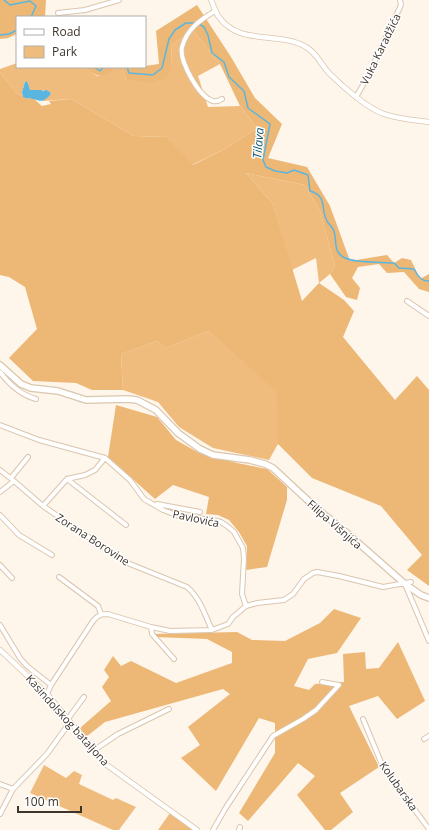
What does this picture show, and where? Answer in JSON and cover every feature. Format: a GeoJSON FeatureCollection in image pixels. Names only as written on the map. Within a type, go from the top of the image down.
{"type":"FeatureCollection","features":[{"type":"Feature","properties":{"kind":"main road","name":"Filipa Višnjića"},"geometry":{"type":"LineString","coordinates":[[0,366],[21,384],[31,388],[58,391],[86,400],[136,400],[156,410],[178,434],[200,449],[213,455],[265,464],[279,472],[316,508],[347,533],[404,584],[429,598]]}},
{"type":"Feature","properties":{"kind":"street"},"geometry":{"type":"LineString","coordinates":[[58,13],[85,10],[119,0]]}},
{"type":"Feature","properties":{"kind":"street","name":"Vuka Karadžića"},"geometry":{"type":"LineString","coordinates":[[356,97],[367,78],[401,5],[400,0]]}},
{"type":"Feature","properties":{"kind":"street","name":"Vuka Karadžića"},"geometry":{"type":"LineString","coordinates":[[213,1],[215,11],[224,22],[238,32],[253,36],[288,40],[310,49],[329,73],[356,97],[373,109],[397,118],[429,122]]}},
{"type":"Feature","properties":{"kind":"street"},"geometry":{"type":"LineString","coordinates":[[215,11],[195,25],[182,48],[186,67],[194,85],[200,92],[214,102],[222,99]]}},
{"type":"Feature","properties":{"kind":"street"},"geometry":{"type":"LineString","coordinates":[[407,301],[429,316]]}},
{"type":"Feature","properties":{"kind":"street"},"geometry":{"type":"LineString","coordinates":[[0,372],[8,383],[19,392],[36,399]]}},
{"type":"Feature","properties":{"kind":"street","name":"Pavlovića"},"geometry":{"type":"LineString","coordinates":[[0,425],[39,440],[105,458],[130,480],[144,499],[163,510],[179,516],[221,522],[234,532],[243,548],[244,558],[242,594],[246,606]]}},
{"type":"Feature","properties":{"kind":"street"},"geometry":{"type":"LineString","coordinates":[[0,492],[12,479],[28,457]]}},
{"type":"Feature","properties":{"kind":"street"},"geometry":{"type":"LineString","coordinates":[[67,479],[86,475],[95,470],[105,458]]}},
{"type":"Feature","properties":{"kind":"street","name":"Zorana Borovine"},"geometry":{"type":"LineString","coordinates":[[0,470],[43,506],[125,562],[187,587],[197,598],[212,630]]}},
{"type":"Feature","properties":{"kind":"street"},"geometry":{"type":"LineString","coordinates":[[67,479],[126,525]]}},
{"type":"Feature","properties":{"kind":"street","name":"Zorana Borovine"},"geometry":{"type":"LineString","coordinates":[[43,506],[67,479]]}},
{"type":"Feature","properties":{"kind":"street","name":"Pavlovića"},"geometry":{"type":"LineString","coordinates":[[152,504],[200,512]]}},
{"type":"Feature","properties":{"kind":"street"},"geometry":{"type":"LineString","coordinates":[[0,515],[19,535],[52,555]]}},
{"type":"Feature","properties":{"kind":"street"},"geometry":{"type":"LineString","coordinates":[[0,565],[12,578]]}},
{"type":"Feature","properties":{"kind":"street"},"geometry":{"type":"LineString","coordinates":[[47,694],[51,685],[93,621],[101,614],[108,614],[151,628],[170,631],[212,630],[228,624],[246,606],[257,603],[284,600],[293,594],[304,579],[317,572],[383,587],[411,582]]}},
{"type":"Feature","properties":{"kind":"street"},"geometry":{"type":"LineString","coordinates":[[59,577],[98,606],[101,614]]}},
{"type":"Feature","properties":{"kind":"street"},"geometry":{"type":"LineString","coordinates":[[404,584],[429,641]]}},
{"type":"Feature","properties":{"kind":"street"},"geometry":{"type":"LineString","coordinates":[[0,625],[23,662],[51,685]]}},
{"type":"Feature","properties":{"kind":"street"},"geometry":{"type":"LineString","coordinates":[[151,628],[152,634],[174,659]]}},
{"type":"Feature","properties":{"kind":"street","name":"Kasindolskog bataljona"},"geometry":{"type":"LineString","coordinates":[[0,650],[47,694],[104,763],[197,830]]}},
{"type":"Feature","properties":{"kind":"street"},"geometry":{"type":"LineString","coordinates":[[213,830],[225,808],[273,736],[316,710],[339,684],[322,682]]}},
{"type":"Feature","properties":{"kind":"street"},"geometry":{"type":"LineString","coordinates":[[0,814],[13,789],[47,754],[84,697]]}},
{"type":"Feature","properties":{"kind":"street"},"geometry":{"type":"LineString","coordinates":[[93,751],[118,734],[169,709]]}},
{"type":"Feature","properties":{"kind":"street","name":"Kolubarska"},"geometry":{"type":"LineString","coordinates":[[363,720],[383,767],[429,829]]}},
{"type":"Feature","properties":{"kind":"street"},"geometry":{"type":"LineString","coordinates":[[424,739],[429,736]]}},
{"type":"Feature","properties":{"kind":"street"},"geometry":{"type":"LineString","coordinates":[[0,784],[13,789]]}},
{"type":"Feature","properties":{"kind":"green space"},"geometry":{"type":"Polygon","coordinates":[[[193,30],[220,64],[198,76],[208,107],[240,106],[257,128],[225,149],[192,165],[167,137],[134,136],[71,99],[42,101],[51,94],[50,92],[30,90],[26,81],[22,92],[23,97],[17,94],[0,72],[0,69],[16,63],[16,68],[85,68],[97,76],[113,72],[113,68],[122,68],[126,79],[172,67],[171,45],[193,30]]]}},
{"type":"Feature","properties":{"kind":"green space"},"geometry":{"type":"Polygon","coordinates":[[[246,173],[305,185],[320,211],[335,266],[330,274],[319,283],[316,258],[292,270],[273,204],[246,173]]]}},
{"type":"Feature","properties":{"kind":"green space"},"geometry":{"type":"Polygon","coordinates":[[[208,331],[278,392],[278,444],[269,460],[213,448],[179,427],[158,402],[123,390],[121,354],[157,341],[166,348],[208,331]]]}},
{"type":"Feature","properties":{"kind":"green space"},"geometry":{"type":"Polygon","coordinates":[[[44,765],[66,778],[74,771],[82,775],[79,784],[113,800],[116,798],[136,807],[119,830],[113,830],[30,793],[44,765]]]}},
{"type":"Feature","properties":{"kind":"green space"},"geometry":{"type":"Polygon","coordinates":[[[170,813],[194,830],[158,830],[170,813]]]}},
{"type":"Feature","properties":{"kind":"shaded area"},"geometry":{"type":"Polygon","coordinates":[[[0,0],[46,0],[45,16],[16,16],[16,34],[8,38],[0,39],[0,0]]]}},
{"type":"Feature","properties":{"kind":"shaded area"},"geometry":{"type":"Polygon","coordinates":[[[197,5],[231,57],[255,98],[282,124],[268,158],[307,167],[330,206],[350,261],[387,255],[394,263],[402,258],[411,260],[420,279],[429,274],[429,292],[419,289],[404,272],[387,273],[379,264],[358,267],[352,278],[360,288],[357,300],[346,297],[330,274],[335,266],[320,211],[305,185],[246,173],[273,204],[302,301],[319,283],[344,300],[354,311],[343,337],[395,400],[417,376],[429,390],[429,586],[407,570],[422,555],[381,506],[312,478],[278,444],[277,392],[208,331],[166,348],[157,341],[121,354],[123,390],[92,390],[76,383],[33,381],[9,358],[37,329],[25,287],[9,277],[0,275],[0,72],[17,94],[26,98],[34,99],[42,106],[51,104],[49,101],[71,99],[134,136],[167,137],[193,165],[225,149],[257,128],[240,106],[220,64],[193,30],[171,45],[172,67],[165,78],[148,83],[126,79],[122,68],[146,68],[146,66],[159,64],[156,31],[197,5]]]}},
{"type":"Feature","properties":{"kind":"shaded area"},"geometry":{"type":"Polygon","coordinates":[[[85,68],[113,68],[113,72],[101,76],[85,68]]]}},
{"type":"Feature","properties":{"kind":"shaded area"},"geometry":{"type":"Polygon","coordinates":[[[116,405],[157,417],[176,440],[199,453],[267,469],[287,487],[287,500],[267,567],[246,570],[247,546],[239,532],[229,520],[218,515],[206,514],[209,497],[173,485],[155,499],[108,457],[116,405]]]}},
{"type":"Feature","properties":{"kind":"shaded area"},"geometry":{"type":"Polygon","coordinates":[[[334,609],[361,618],[337,653],[308,659],[294,686],[309,690],[315,684],[344,682],[343,654],[365,652],[366,669],[379,668],[398,642],[425,701],[397,719],[378,696],[349,706],[379,767],[340,793],[353,812],[331,830],[325,830],[297,795],[315,776],[298,763],[248,821],[239,813],[275,753],[275,723],[259,718],[216,791],[181,758],[200,745],[188,727],[230,694],[223,689],[105,722],[86,737],[80,728],[111,701],[102,687],[109,677],[104,670],[113,656],[121,666],[131,661],[176,683],[232,663],[232,652],[207,639],[155,637],[155,634],[237,632],[252,640],[285,641],[320,623],[334,609]]]}},
{"type":"Feature","properties":{"kind":"water"},"geometry":{"type":"Polygon","coordinates":[[[26,81],[30,90],[46,90],[51,94],[41,101],[23,97],[22,92],[26,81]]]}},
{"type":"Feature","properties":{"kind":"waterway","name":"Tilava"},"geometry":{"type":"LineString","coordinates":[[4,0],[10,5],[30,1],[36,6],[31,16]]}},
{"type":"Feature","properties":{"kind":"waterway","name":"Tilava"},"geometry":{"type":"LineString","coordinates":[[127,68],[129,73],[153,75],[162,68],[169,39],[175,30],[186,23],[195,23]]}},
{"type":"Feature","properties":{"kind":"waterway","name":"Tilava"},"geometry":{"type":"LineString","coordinates":[[199,24],[204,27],[208,35],[212,53],[224,62],[229,77],[244,91],[248,108],[270,124],[263,160],[266,167],[275,171],[287,173],[294,170],[308,175],[310,191],[316,193],[323,203],[325,216],[333,228],[337,250],[341,256],[349,260],[362,262],[394,263],[399,268],[414,269],[418,276],[426,281],[429,281]]}},
{"type":"Feature","properties":{"kind":"waterway","name":"Tilava"},"geometry":{"type":"LineString","coordinates":[[0,35],[9,34],[16,30]]}},
{"type":"Feature","properties":{"kind":"waterway","name":"Tilava"},"geometry":{"type":"LineString","coordinates":[[96,68],[100,71],[103,68]]}}]}
